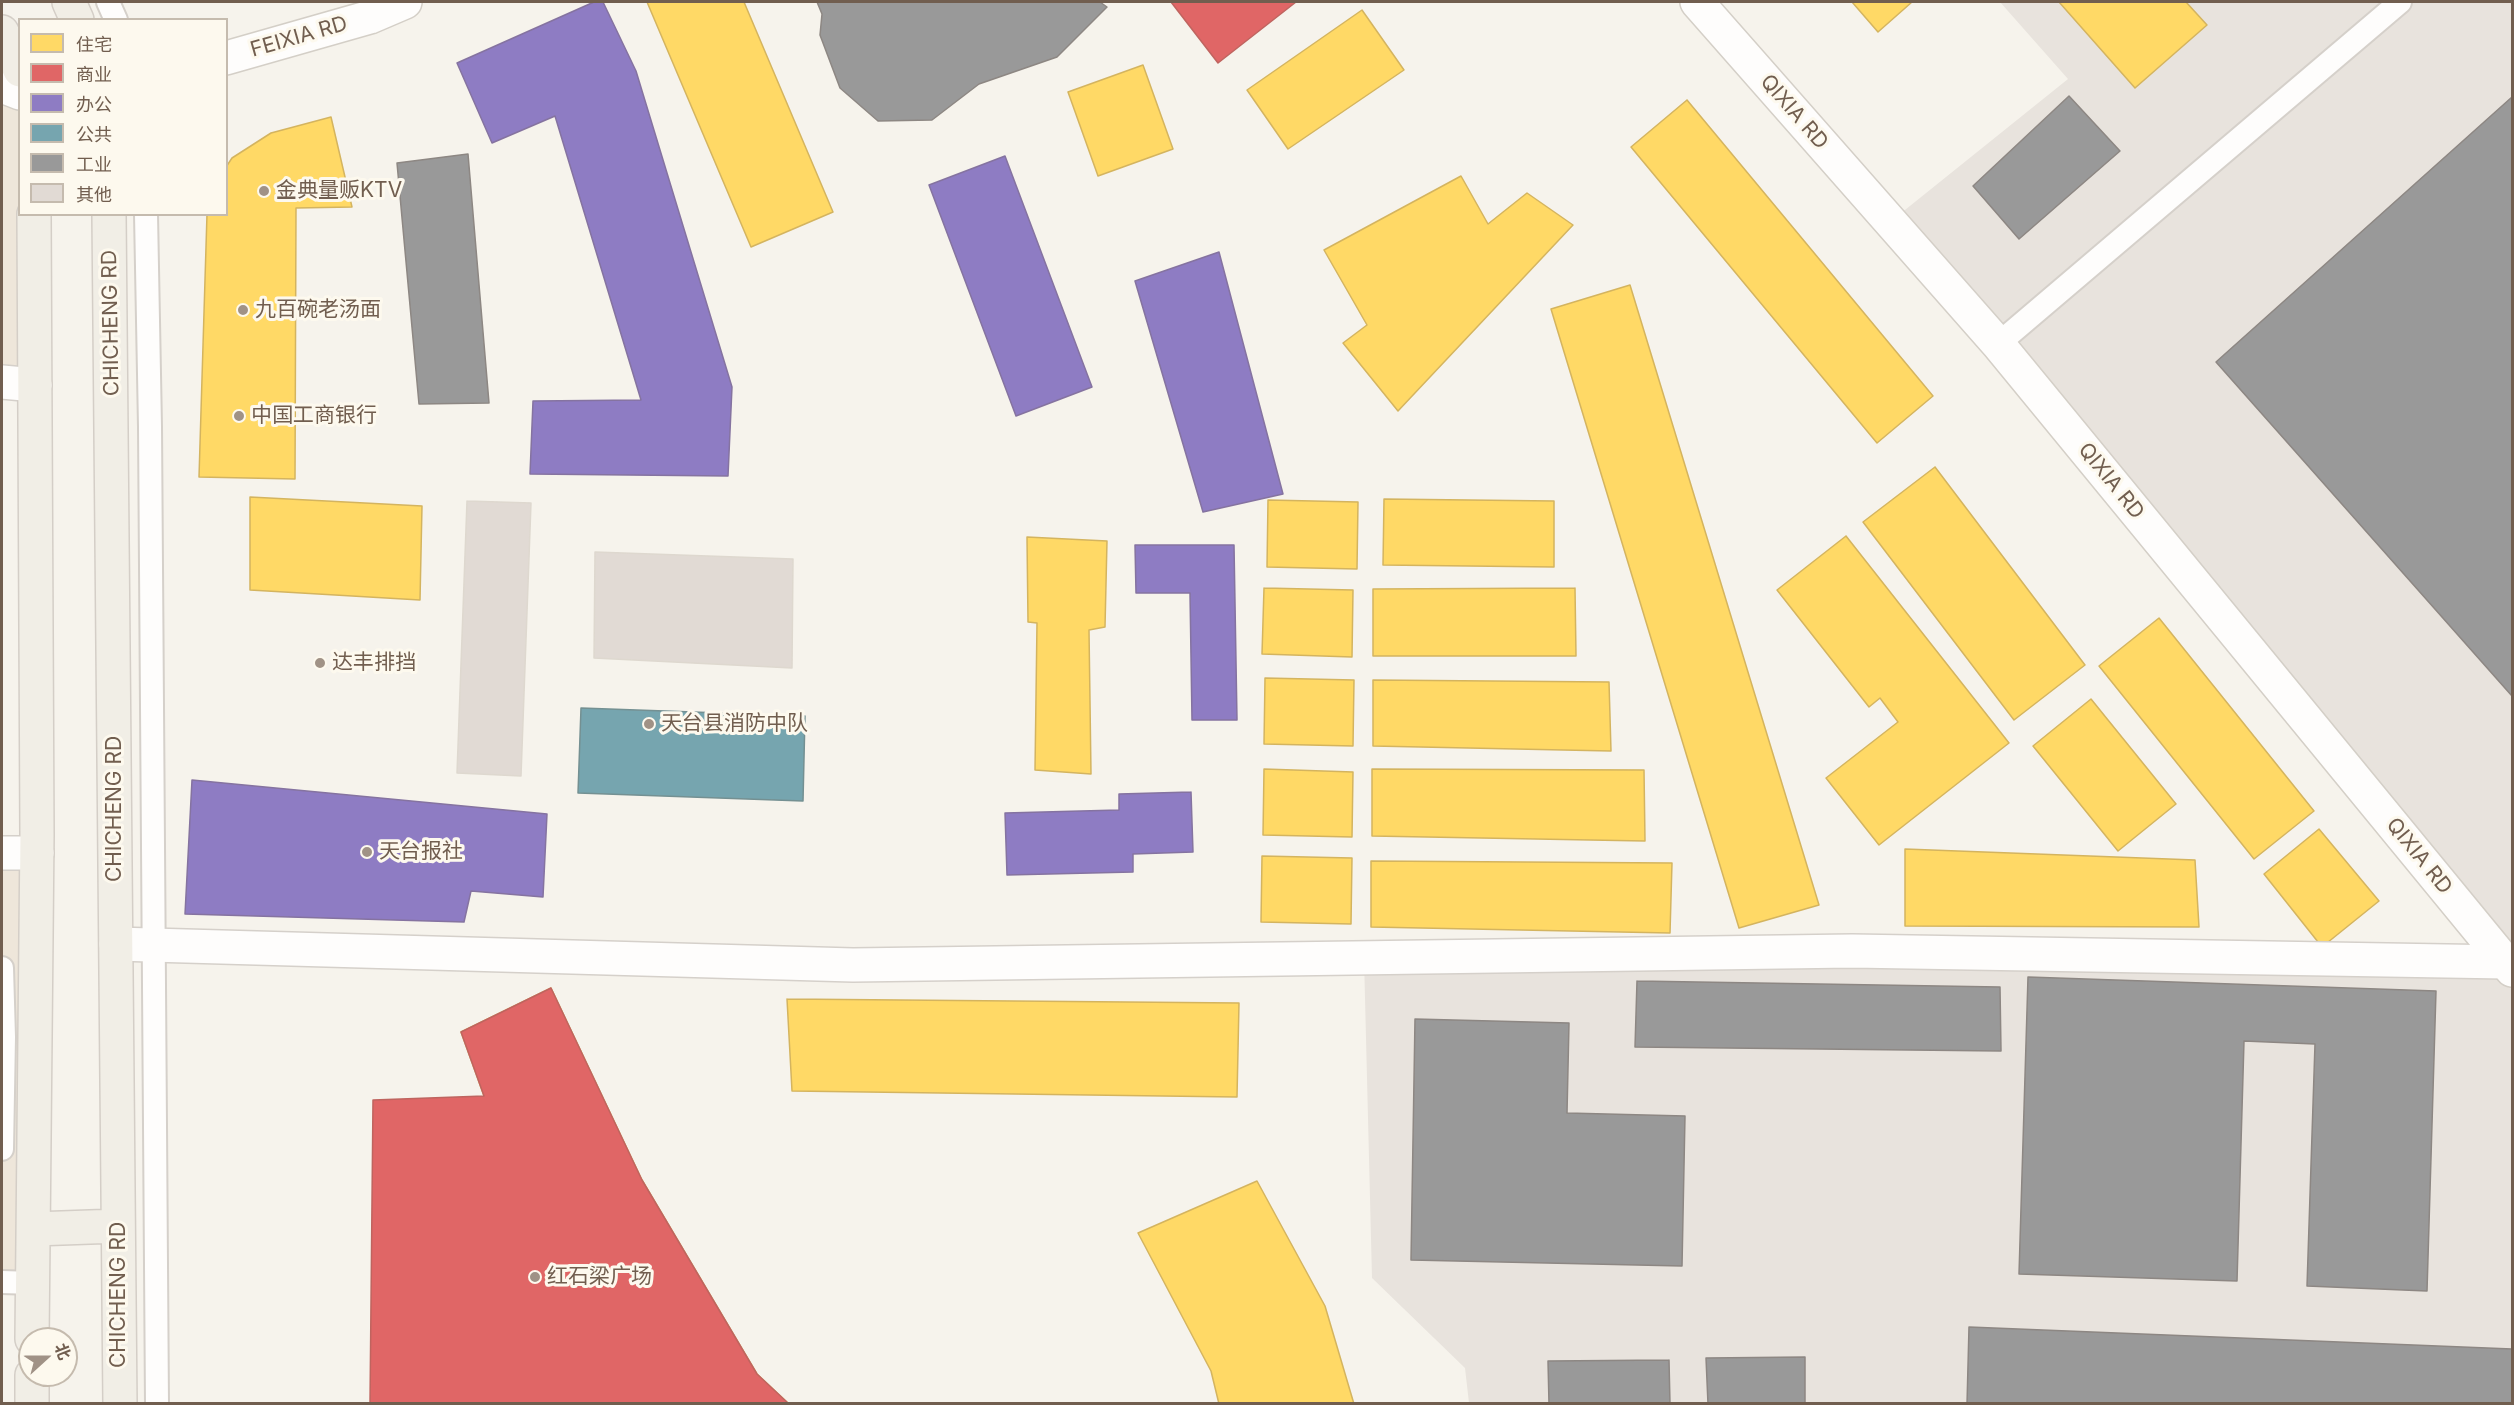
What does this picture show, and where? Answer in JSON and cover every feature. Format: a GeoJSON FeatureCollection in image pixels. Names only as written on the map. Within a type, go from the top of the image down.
{"type":"FeatureCollection","features":[{"type":"Feature","properties":{"kind":"main road"},"geometry":{"type":"LineString","coordinates":[[69,2],[76,18]]}},
{"type":"Feature","properties":{"kind":"main road"},"geometry":{"type":"LineString","coordinates":[[2,33],[18,66]]}},
{"type":"Feature","properties":{"kind":"main road"},"geometry":{"type":"LineString","coordinates":[[29,1327],[17,1282],[34,1230],[37,853],[34,216]]}},
{"type":"Feature","properties":{"kind":"main road","name":"CHICHENG RD"},"geometry":{"type":"LineString","coordinates":[[109,216],[120,1404]]}},
{"type":"Feature","properties":{"kind":"main road"},"geometry":{"type":"LineString","coordinates":[[34,1230],[118,1226]]}},
{"type":"Feature","properties":{"kind":"main road"},"geometry":{"type":"LineString","coordinates":[[32,1387],[32,1404]]}},
{"type":"Feature","properties":{"kind":"street","name":"FEIXIA RD"},"geometry":{"type":"LineString","coordinates":[[228,57],[370,17],[405,2]]}},
{"type":"Feature","properties":{"kind":"street","name":"QIXIA RD"},"geometry":{"type":"LineString","coordinates":[[1697,2],[1998,344],[2509,966]]}},
{"type":"Feature","properties":{"kind":"street"},"geometry":{"type":"LineString","coordinates":[[2,86],[18,92]]}},
{"type":"Feature","properties":{"kind":"street"},"geometry":{"type":"LineString","coordinates":[[2,382],[35,385]]}},
{"type":"Feature","properties":{"kind":"street"},"geometry":{"type":"LineString","coordinates":[[2,853],[37,853]]}},
{"type":"Feature","properties":{"kind":"street"},"geometry":{"type":"LineString","coordinates":[[116,944],[854,965],[1852,951],[2509,966]]}},
{"type":"Feature","properties":{"kind":"lane"},"geometry":{"type":"LineString","coordinates":[[108,2],[115,18]]}},
{"type":"Feature","properties":{"kind":"lane"},"geometry":{"type":"LineString","coordinates":[[1998,344],[2400,2]]}},
{"type":"Feature","properties":{"kind":"lane"},"geometry":{"type":"LineString","coordinates":[[146,216],[157,1404]]}},
{"type":"Feature","properties":{"kind":"lane"},"geometry":{"type":"LineString","coordinates":[[2,968],[4,1037],[2,1149]]}},
{"type":"Feature","properties":{"kind":"shaded area"},"geometry":{"type":"Polygon","coordinates":[[[2000,2],[2512,2],[2512,1403],[1469,1403],[1465,1368],[1372,1278],[1364,958],[2505,962],[1890,222],[2068,79],[2000,2]]]}},
{"type":"Feature","properties":{"kind":"shaded area"},"geometry":{"type":"Polygon","coordinates":[[[2,86],[18,93],[18,216],[20,216],[35,385],[2,382],[2,86]]]}},
{"type":"Feature","properties":{"kind":"shaded area"},"geometry":{"type":"Polygon","coordinates":[[[2,853],[37,853],[33,1283],[2,1283],[2,853]]]}},
{"type":"Feature","properties":{"kind":"building: 住宅"},"geometry":{"type":"Polygon","coordinates":[[[647,2],[744,2],[833,212],[751,247],[647,2]]]}},
{"type":"Feature","properties":{"kind":"building: 住宅"},"geometry":{"type":"Polygon","coordinates":[[[1852,2],[1912,2],[1878,32],[1852,2]]]}},
{"type":"Feature","properties":{"kind":"building: 住宅"},"geometry":{"type":"Polygon","coordinates":[[[2059,2],[2186,2],[2207,25],[2135,88],[2059,2]]]}},
{"type":"Feature","properties":{"kind":"building: 住宅"},"geometry":{"type":"Polygon","coordinates":[[[1362,10],[1404,70],[1288,149],[1247,90],[1362,10]]]}},
{"type":"Feature","properties":{"kind":"building: 住宅"},"geometry":{"type":"Polygon","coordinates":[[[1143,65],[1173,149],[1098,176],[1068,92],[1143,65]]]}},
{"type":"Feature","properties":{"kind":"building: 住宅"},"geometry":{"type":"Polygon","coordinates":[[[1687,100],[1933,396],[1877,443],[1631,147],[1687,100]]]}},
{"type":"Feature","properties":{"kind":"building: 住宅"},"geometry":{"type":"Polygon","coordinates":[[[331,117],[352,207],[296,208],[295,479],[199,477],[207,216],[228,216],[228,164],[232,158],[271,133],[331,117]]]}},
{"type":"Feature","properties":{"kind":"building: 住宅"},"geometry":{"type":"Polygon","coordinates":[[[1461,176],[1488,224],[1527,193],[1573,225],[1398,411],[1343,343],[1367,325],[1324,250],[1461,176]]]}},
{"type":"Feature","properties":{"kind":"building: 住宅"},"geometry":{"type":"Polygon","coordinates":[[[1630,285],[1819,905],[1739,928],[1551,309],[1630,285]]]}},
{"type":"Feature","properties":{"kind":"building: 住宅"},"geometry":{"type":"Polygon","coordinates":[[[1935,467],[2085,665],[2014,720],[1863,522],[1935,467]]]}},
{"type":"Feature","properties":{"kind":"building: 住宅"},"geometry":{"type":"Polygon","coordinates":[[[250,497],[422,506],[420,600],[250,590],[250,497]]]}},
{"type":"Feature","properties":{"kind":"building: 住宅"},"geometry":{"type":"Polygon","coordinates":[[[1384,499],[1554,501],[1554,567],[1383,565],[1384,499]]]}},
{"type":"Feature","properties":{"kind":"building: 住宅"},"geometry":{"type":"Polygon","coordinates":[[[1268,500],[1358,502],[1357,569],[1267,567],[1268,500]]]}},
{"type":"Feature","properties":{"kind":"building: 住宅"},"geometry":{"type":"Polygon","coordinates":[[[1846,536],[2009,743],[1879,845],[1826,778],[1898,722],[1880,698],[1869,707],[1777,590],[1846,536]]]}},
{"type":"Feature","properties":{"kind":"building: 住宅"},"geometry":{"type":"Polygon","coordinates":[[[1027,537],[1107,541],[1105,627],[1089,630],[1091,774],[1035,770],[1037,623],[1028,622],[1027,537]]]}},
{"type":"Feature","properties":{"kind":"building: 住宅"},"geometry":{"type":"Polygon","coordinates":[[[1264,588],[1353,590],[1352,657],[1262,654],[1264,588]]]}},
{"type":"Feature","properties":{"kind":"building: 住宅"},"geometry":{"type":"Polygon","coordinates":[[[1575,588],[1576,656],[1373,656],[1373,589],[1575,588]]]}},
{"type":"Feature","properties":{"kind":"building: 住宅"},"geometry":{"type":"Polygon","coordinates":[[[2159,618],[2314,811],[2254,859],[2099,666],[2159,618]]]}},
{"type":"Feature","properties":{"kind":"building: 住宅"},"geometry":{"type":"Polygon","coordinates":[[[1265,678],[1354,680],[1353,746],[1264,744],[1265,678]]]}},
{"type":"Feature","properties":{"kind":"building: 住宅"},"geometry":{"type":"Polygon","coordinates":[[[1373,680],[1609,682],[1611,751],[1373,746],[1373,680]]]}},
{"type":"Feature","properties":{"kind":"building: 住宅"},"geometry":{"type":"Polygon","coordinates":[[[2091,699],[2176,804],[2118,851],[2033,746],[2091,699]]]}},
{"type":"Feature","properties":{"kind":"building: 住宅"},"geometry":{"type":"Polygon","coordinates":[[[1264,769],[1353,772],[1352,837],[1263,835],[1264,769]]]}},
{"type":"Feature","properties":{"kind":"building: 住宅"},"geometry":{"type":"Polygon","coordinates":[[[1372,769],[1644,770],[1645,841],[1372,836],[1372,769]]]}},
{"type":"Feature","properties":{"kind":"building: 住宅"},"geometry":{"type":"Polygon","coordinates":[[[2319,829],[2379,901],[2322,947],[2264,874],[2319,829]]]}},
{"type":"Feature","properties":{"kind":"building: 住宅"},"geometry":{"type":"Polygon","coordinates":[[[1905,849],[2195,860],[2199,927],[1905,926],[1905,849]]]}},
{"type":"Feature","properties":{"kind":"building: 住宅"},"geometry":{"type":"Polygon","coordinates":[[[1262,856],[1352,858],[1351,924],[1261,922],[1262,856]]]}},
{"type":"Feature","properties":{"kind":"building: 住宅"},"geometry":{"type":"Polygon","coordinates":[[[1371,861],[1672,863],[1670,933],[1371,927],[1371,861]]]}},
{"type":"Feature","properties":{"kind":"building: 住宅"},"geometry":{"type":"Polygon","coordinates":[[[551,988],[642,1180],[757,1374],[789,1404],[651,1404],[583,1294],[484,1096],[461,1032],[551,988]]]}},
{"type":"Feature","properties":{"kind":"building: 住宅"},"geometry":{"type":"Polygon","coordinates":[[[787,999],[1239,1003],[1237,1097],[792,1091],[787,999]]]}},
{"type":"Feature","properties":{"kind":"building: 住宅"},"geometry":{"type":"Polygon","coordinates":[[[1257,1181],[1325,1306],[1354,1404],[1219,1404],[1211,1371],[1138,1233],[1257,1181]]]}},
{"type":"Feature","properties":{"kind":"building: 商业"},"geometry":{"type":"Polygon","coordinates":[[[1171,2],[1296,2],[1218,63],[1171,2]]]}},
{"type":"Feature","properties":{"kind":"building: 商业","name":"红石梁广场"},"geometry":{"type":"Polygon","coordinates":[[[551,988],[642,1180],[757,1374],[789,1404],[370,1404],[373,1100],[484,1096],[461,1032],[551,988]]]}},
{"type":"Feature","properties":{"kind":"building: 办公"},"geometry":{"type":"Polygon","coordinates":[[[594,2],[603,2],[636,71],[732,387],[728,476],[530,474],[533,401],[641,400],[555,116],[492,143],[457,63],[594,2]]]}},
{"type":"Feature","properties":{"kind":"building: 办公"},"geometry":{"type":"Polygon","coordinates":[[[1005,156],[1092,387],[1016,416],[929,185],[1005,156]]]}},
{"type":"Feature","properties":{"kind":"building: 办公"},"geometry":{"type":"Polygon","coordinates":[[[1219,252],[1283,494],[1203,512],[1135,281],[1219,252]]]}},
{"type":"Feature","properties":{"kind":"building: 办公"},"geometry":{"type":"Polygon","coordinates":[[[1135,545],[1234,545],[1237,720],[1192,720],[1190,593],[1136,593],[1135,545]]]}},
{"type":"Feature","properties":{"kind":"building: 办公","name":"天台报社"},"geometry":{"type":"Polygon","coordinates":[[[192,780],[547,814],[543,897],[471,891],[464,922],[185,914],[192,780]]]}},
{"type":"Feature","properties":{"kind":"building: 办公"},"geometry":{"type":"Polygon","coordinates":[[[1191,792],[1193,852],[1133,854],[1133,872],[1007,875],[1005,813],[1119,810],[1119,794],[1191,792]]]}},
{"type":"Feature","properties":{"kind":"building: 公共"},"geometry":{"type":"Polygon","coordinates":[[[581,708],[805,716],[803,801],[578,793],[581,708]]]}},
{"type":"Feature","properties":{"kind":"building: 工业"},"geometry":{"type":"Polygon","coordinates":[[[817,2],[1100,2],[1107,7],[1057,57],[979,84],[932,120],[878,121],[840,88],[820,35],[822,14],[817,2]]]}},
{"type":"Feature","properties":{"kind":"building: 工业"},"geometry":{"type":"Polygon","coordinates":[[[2069,96],[2120,151],[2019,239],[1973,186],[2069,96]]]}},
{"type":"Feature","properties":{"kind":"building: 工业"},"geometry":{"type":"Polygon","coordinates":[[[2512,97],[2512,696],[2216,362],[2512,97]]]}},
{"type":"Feature","properties":{"kind":"building: 工业"},"geometry":{"type":"Polygon","coordinates":[[[468,154],[489,403],[419,404],[397,163],[468,154]]]}},
{"type":"Feature","properties":{"kind":"building: 工业"},"geometry":{"type":"Polygon","coordinates":[[[2028,977],[2436,991],[2427,1291],[2307,1286],[2315,1044],[2244,1041],[2237,1281],[2019,1274],[2028,977]]]}},
{"type":"Feature","properties":{"kind":"building: 工业"},"geometry":{"type":"Polygon","coordinates":[[[1637,981],[2000,987],[2001,1051],[1635,1047],[1637,981]]]}},
{"type":"Feature","properties":{"kind":"building: 工业"},"geometry":{"type":"Polygon","coordinates":[[[1415,1019],[1569,1023],[1567,1113],[1685,1116],[1682,1266],[1411,1260],[1415,1019]]]}},
{"type":"Feature","properties":{"kind":"building: 工业"},"geometry":{"type":"Polygon","coordinates":[[[1969,1327],[2512,1349],[2512,1404],[1967,1404],[1969,1327]]]}},
{"type":"Feature","properties":{"kind":"building: 工业"},"geometry":{"type":"Polygon","coordinates":[[[1805,1357],[1805,1404],[1708,1404],[1706,1358],[1805,1357]]]}},
{"type":"Feature","properties":{"kind":"building: 工业"},"geometry":{"type":"Polygon","coordinates":[[[1669,1360],[1670,1404],[1549,1404],[1548,1361],[1669,1360]]]}},
{"type":"Feature","properties":{"kind":"building: 其他"},"geometry":{"type":"Polygon","coordinates":[[[467,501],[531,503],[521,776],[457,773],[467,501]]]}},
{"type":"Feature","properties":{"kind":"building: 其他"},"geometry":{"type":"Polygon","coordinates":[[[595,552],[793,559],[792,668],[594,658],[595,552]]]}},
{"type":"Feature","properties":{"kind":"place","name":"金典量贩KTV"},"geometry":{"type":"Point","coordinates":[264,191]}},
{"type":"Feature","properties":{"kind":"place","name":"九百碗老汤面"},"geometry":{"type":"Point","coordinates":[243,310]}},
{"type":"Feature","properties":{"kind":"place","name":"中国工商银行"},"geometry":{"type":"Point","coordinates":[239,416]}},
{"type":"Feature","properties":{"kind":"place","name":"达丰排挡"},"geometry":{"type":"Point","coordinates":[320,663]}},
{"type":"Feature","properties":{"kind":"place","name":"天台县消防中队"},"geometry":{"type":"Point","coordinates":[649,724]}},
{"type":"Feature","properties":{"kind":"place","name":"天台报社"},"geometry":{"type":"Point","coordinates":[367,852]}},
{"type":"Feature","properties":{"kind":"place","name":"红石梁广场"},"geometry":{"type":"Point","coordinates":[535,1277]}}]}
